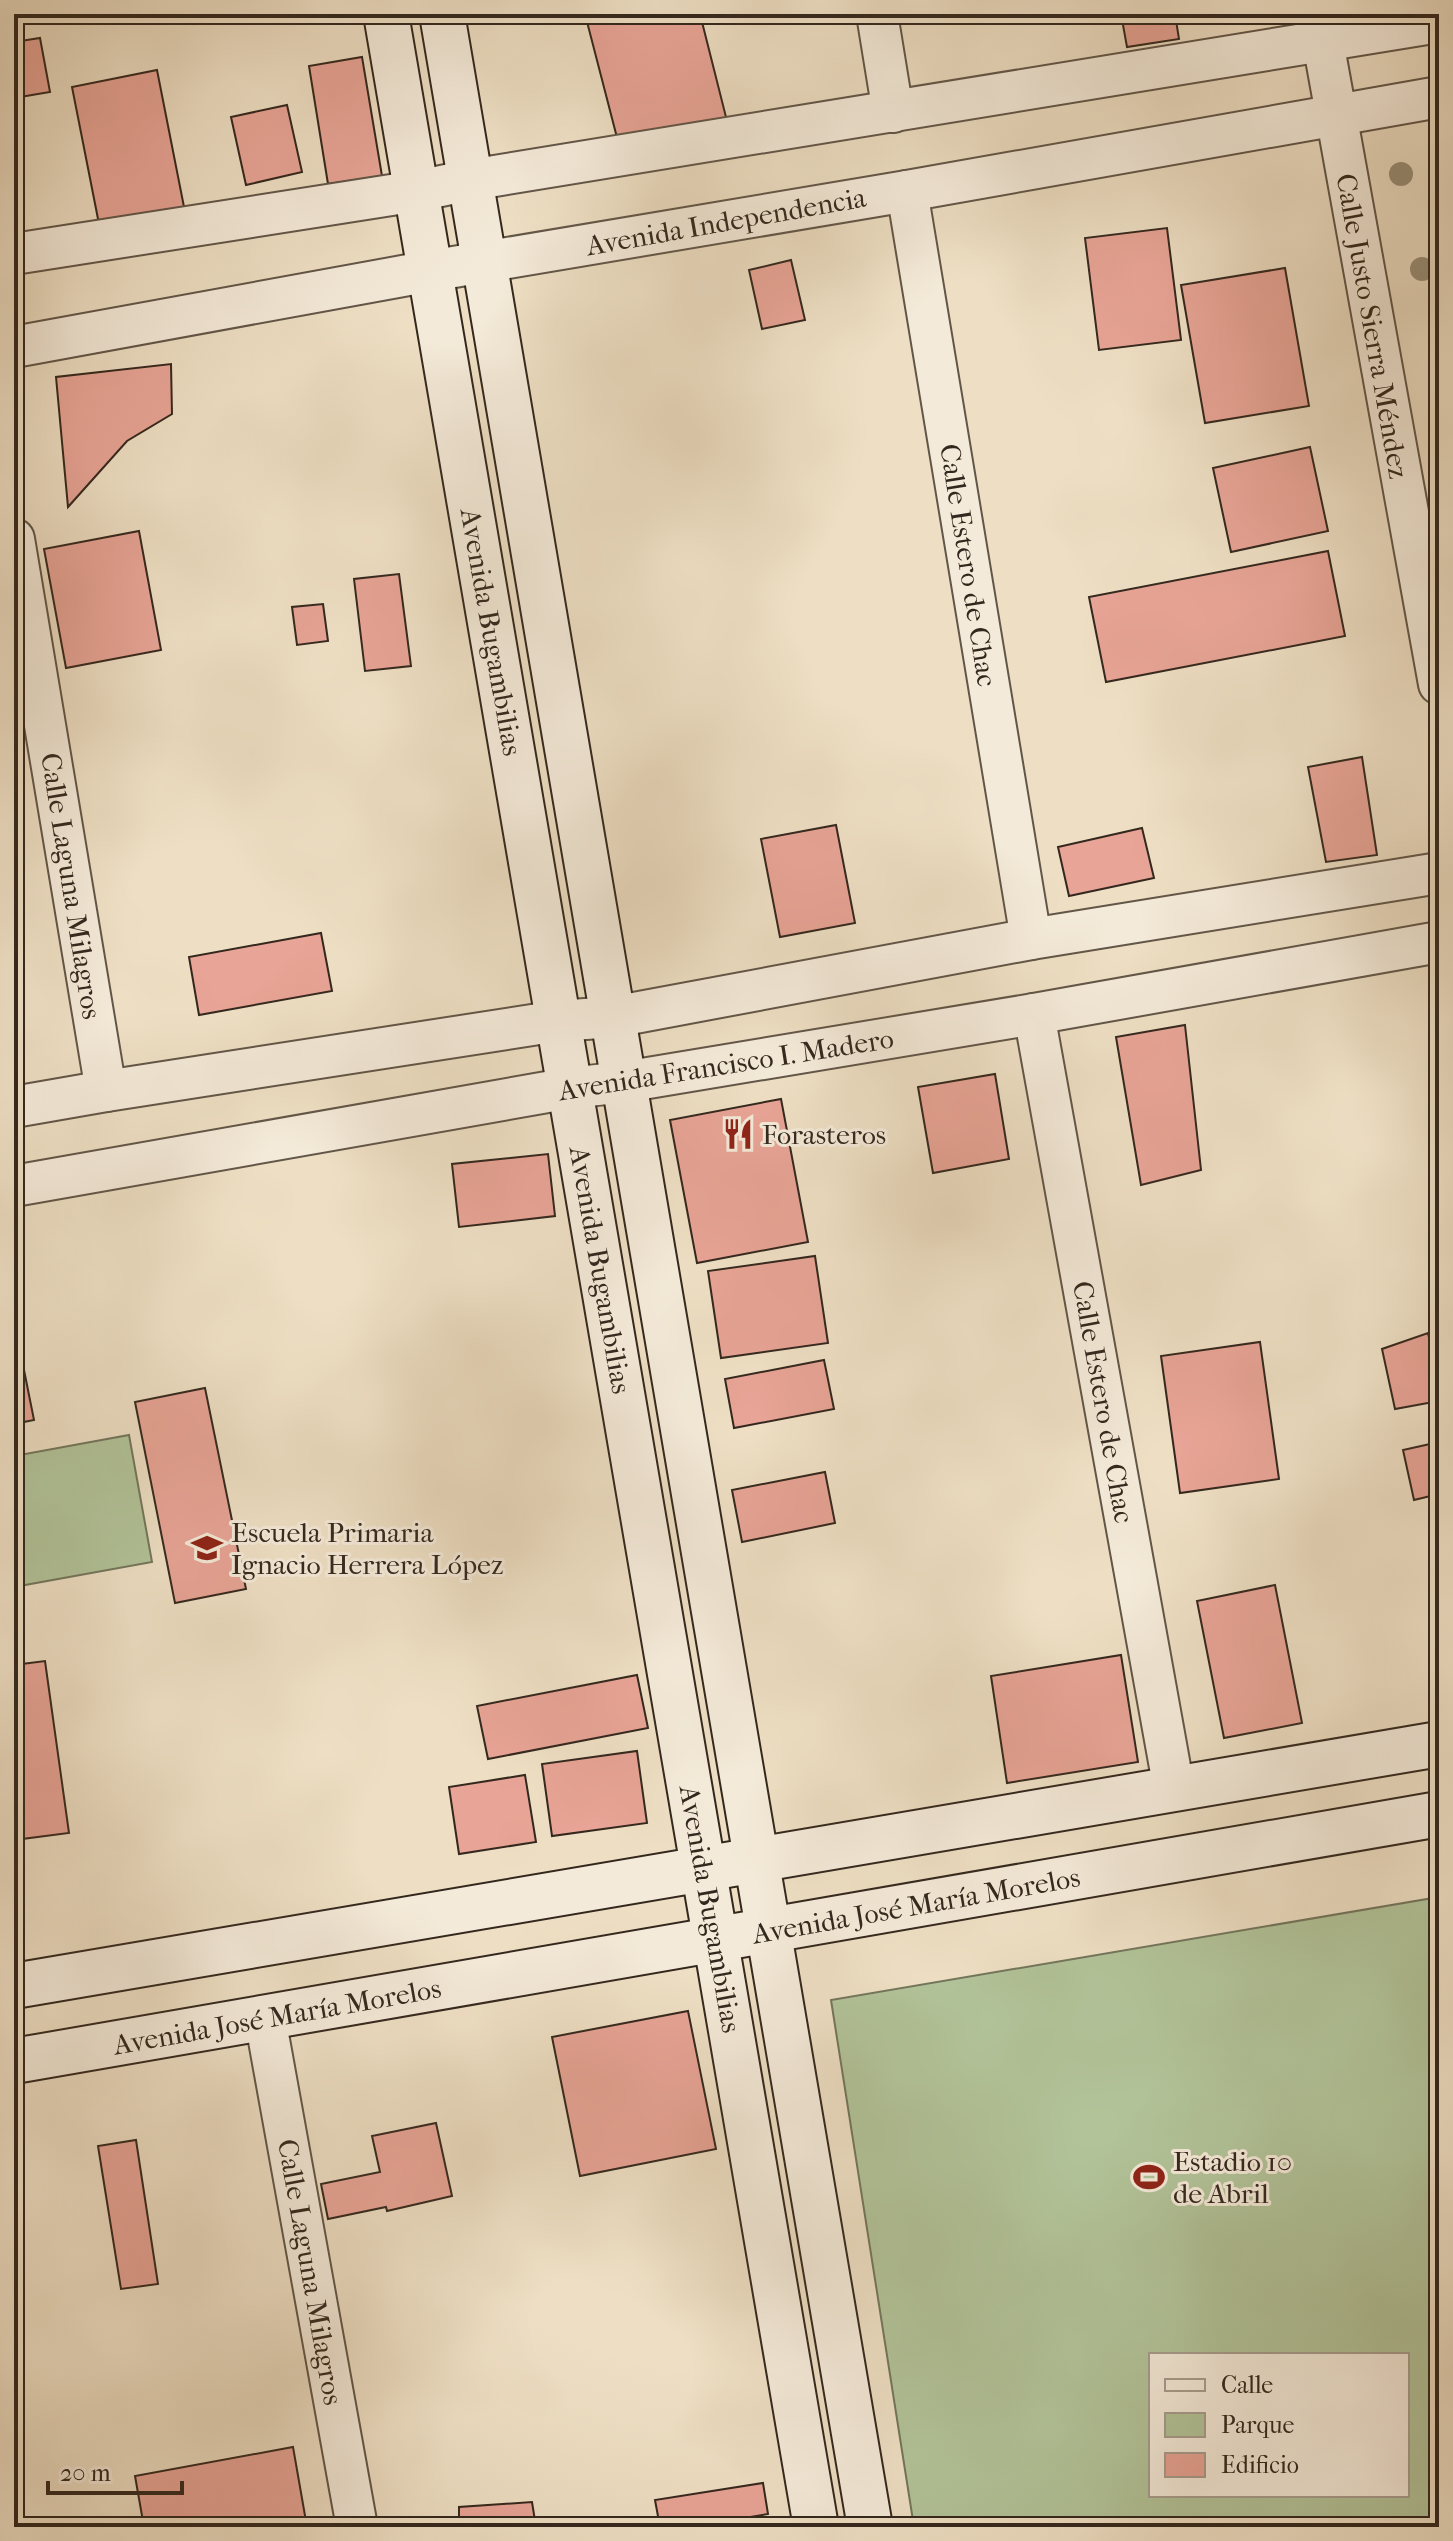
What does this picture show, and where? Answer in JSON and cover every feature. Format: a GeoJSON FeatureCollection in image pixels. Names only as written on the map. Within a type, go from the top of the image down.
{"type":"FeatureCollection","features":[{"type":"Feature","properties":{"kind":"main road","name":"Avenida Bugambilias"},"geometry":{"type":"LineString","coordinates":[[386,14],[816,2527]]}},
{"type":"Feature","properties":{"kind":"main road","name":"Avenida Bugambilias"},"geometry":{"type":"LineString","coordinates":[[442,14],[870,2527]]}},
{"type":"Feature","properties":{"kind":"main road"},"geometry":{"type":"LineString","coordinates":[[14,1986],[1439,1744]]}},
{"type":"Feature","properties":{"kind":"main road","name":"Avenida José María Morelos"},"geometry":{"type":"LineString","coordinates":[[14,2061],[1439,1814]]}},
{"type":"Feature","properties":{"kind":"street"},"geometry":{"type":"LineString","coordinates":[[877,14],[893,112]]}},
{"type":"Feature","properties":{"kind":"street"},"geometry":{"type":"LineString","coordinates":[[14,254],[893,112],[1320,28],[1439,22]]}},
{"type":"Feature","properties":{"kind":"street","name":"Calle Justo Sierra Méndez"},"geometry":{"type":"LineString","coordinates":[[1320,28],[1439,684]]}},
{"type":"Feature","properties":{"kind":"street","name":"Avenida Independencia"},"geometry":{"type":"LineString","coordinates":[[14,347],[430,271],[1439,97]]}},
{"type":"Feature","properties":{"kind":"street","name":"Calle Estero de Chac"},"geometry":{"type":"LineString","coordinates":[[907,191],[1031,939]]}},
{"type":"Feature","properties":{"kind":"street","name":"Calle Laguna Milagros"},"geometry":{"type":"LineString","coordinates":[[14,539],[106,1091]]}},
{"type":"Feature","properties":{"kind":"street"},"geometry":{"type":"LineString","coordinates":[[14,1107],[558,1021],[613,1017],[1031,939],[1439,873]]}},
{"type":"Feature","properties":{"kind":"street","name":"Avenida Francisco I. Madero"},"geometry":{"type":"LineString","coordinates":[[14,1186],[570,1088],[624,1082],[1034,1014],[1439,942]]}},
{"type":"Feature","properties":{"kind":"street","name":"Calle Estero de Chac"},"geometry":{"type":"LineString","coordinates":[[1034,1014],[1174,1789]]}},
{"type":"Feature","properties":{"kind":"street","name":"Calle Laguna Milagros"},"geometry":{"type":"LineString","coordinates":[[265,2018],[357,2527]]}},
{"type":"Feature","properties":{"kind":"green space"},"geometry":{"type":"Polygon","coordinates":[[[129,1435],[152,1562],[14,1587],[14,1456],[129,1435]]]}},
{"type":"Feature","properties":{"kind":"green space","name":"Estadio 10 de Abril"},"geometry":{"type":"Polygon","coordinates":[[[1439,1897],[1439,2527],[914,2527],[831,2000],[1439,1897]]]}},
{"type":"Feature","properties":{"kind":"building"},"geometry":{"type":"Polygon","coordinates":[[[192,14],[244,14],[194,24],[192,14]]]}},
{"type":"Feature","properties":{"kind":"building"},"geometry":{"type":"Polygon","coordinates":[[[585,14],[700,14],[728,125],[621,153],[585,14]]]}},
{"type":"Feature","properties":{"kind":"building"},"geometry":{"type":"Polygon","coordinates":[[[1121,14],[1175,14],[1179,39],[1127,47],[1121,14]]]}},
{"type":"Feature","properties":{"kind":"building"},"geometry":{"type":"Polygon","coordinates":[[[40,38],[50,92],[14,98],[14,42],[40,38]]]}},
{"type":"Feature","properties":{"kind":"building"},"geometry":{"type":"Polygon","coordinates":[[[362,57],[382,176],[328,184],[309,66],[362,57]]]}},
{"type":"Feature","properties":{"kind":"building"},"geometry":{"type":"Polygon","coordinates":[[[157,70],[185,212],[100,229],[72,87],[157,70]]]}},
{"type":"Feature","properties":{"kind":"building"},"geometry":{"type":"Polygon","coordinates":[[[287,105],[302,172],[246,185],[231,117],[287,105]]]}},
{"type":"Feature","properties":{"kind":"building"},"geometry":{"type":"Polygon","coordinates":[[[1167,228],[1181,340],[1099,350],[1085,238],[1167,228]]]}},
{"type":"Feature","properties":{"kind":"building"},"geometry":{"type":"Polygon","coordinates":[[[791,260],[805,320],[762,329],[749,270],[791,260]]]}},
{"type":"Feature","properties":{"kind":"building"},"geometry":{"type":"Polygon","coordinates":[[[1285,268],[1309,406],[1205,423],[1181,285],[1285,268]]]}},
{"type":"Feature","properties":{"kind":"building"},"geometry":{"type":"Polygon","coordinates":[[[171,364],[172,414],[127,441],[68,507],[56,377],[171,364]]]}},
{"type":"Feature","properties":{"kind":"building"},"geometry":{"type":"Polygon","coordinates":[[[1310,447],[1328,531],[1231,552],[1213,468],[1310,447]]]}},
{"type":"Feature","properties":{"kind":"building"},"geometry":{"type":"Polygon","coordinates":[[[139,531],[161,650],[66,668],[44,549],[139,531]]]}},
{"type":"Feature","properties":{"kind":"building"},"geometry":{"type":"Polygon","coordinates":[[[1328,551],[1345,636],[1106,682],[1089,597],[1328,551]]]}},
{"type":"Feature","properties":{"kind":"building"},"geometry":{"type":"Polygon","coordinates":[[[399,574],[411,666],[365,671],[354,579],[399,574]]]}},
{"type":"Feature","properties":{"kind":"building"},"geometry":{"type":"Polygon","coordinates":[[[323,604],[328,641],[297,645],[292,607],[323,604]]]}},
{"type":"Feature","properties":{"kind":"building"},"geometry":{"type":"Polygon","coordinates":[[[1362,757],[1377,855],[1326,862],[1308,767],[1362,757]]]}},
{"type":"Feature","properties":{"kind":"building"},"geometry":{"type":"Polygon","coordinates":[[[836,825],[855,923],[780,937],[761,839],[836,825]]]}},
{"type":"Feature","properties":{"kind":"building"},"geometry":{"type":"Polygon","coordinates":[[[1142,828],[1154,878],[1069,896],[1058,847],[1142,828]]]}},
{"type":"Feature","properties":{"kind":"building"},"geometry":{"type":"Polygon","coordinates":[[[321,933],[332,991],[199,1015],[189,957],[321,933]]]}},
{"type":"Feature","properties":{"kind":"building"},"geometry":{"type":"Polygon","coordinates":[[[1185,1025],[1201,1170],[1141,1185],[1116,1037],[1185,1025]]]}},
{"type":"Feature","properties":{"kind":"building"},"geometry":{"type":"Polygon","coordinates":[[[995,1074],[1009,1159],[933,1173],[918,1087],[995,1074]]]}},
{"type":"Feature","properties":{"kind":"building"},"geometry":{"type":"Polygon","coordinates":[[[781,1099],[808,1242],[697,1263],[670,1120],[781,1099]]]}},
{"type":"Feature","properties":{"kind":"building"},"geometry":{"type":"Polygon","coordinates":[[[548,1154],[555,1216],[459,1227],[452,1164],[548,1154]]]}},
{"type":"Feature","properties":{"kind":"building"},"geometry":{"type":"Polygon","coordinates":[[[815,1256],[828,1343],[721,1358],[708,1271],[815,1256]]]}},
{"type":"Feature","properties":{"kind":"building"},"geometry":{"type":"Polygon","coordinates":[[[14,1320],[34,1420],[14,1424],[14,1320]]]}},
{"type":"Feature","properties":{"kind":"building"},"geometry":{"type":"Polygon","coordinates":[[[1428,1333],[1439,1382],[1439,1401],[1395,1409],[1382,1349],[1428,1333]]]}},
{"type":"Feature","properties":{"kind":"building"},"geometry":{"type":"Polygon","coordinates":[[[1260,1342],[1279,1479],[1180,1493],[1161,1356],[1260,1342]]]}},
{"type":"Feature","properties":{"kind":"building"},"geometry":{"type":"Polygon","coordinates":[[[824,1360],[834,1409],[734,1428],[725,1379],[824,1360]]]}},
{"type":"Feature","properties":{"kind":"building"},"geometry":{"type":"Polygon","coordinates":[[[205,1388],[246,1589],[175,1603],[135,1402],[205,1388]]]}},
{"type":"Feature","properties":{"kind":"building"},"geometry":{"type":"Polygon","coordinates":[[[1439,1442],[1439,1494],[1414,1500],[1403,1450],[1439,1442]]]}},
{"type":"Feature","properties":{"kind":"building"},"geometry":{"type":"Polygon","coordinates":[[[825,1472],[835,1523],[742,1542],[732,1490],[825,1472]]]}},
{"type":"Feature","properties":{"kind":"building"},"geometry":{"type":"Polygon","coordinates":[[[1275,1585],[1302,1723],[1224,1738],[1197,1601],[1275,1585]]]}},
{"type":"Feature","properties":{"kind":"building"},"geometry":{"type":"Polygon","coordinates":[[[1121,1655],[1138,1762],[1007,1783],[991,1676],[1121,1655]]]}},
{"type":"Feature","properties":{"kind":"building"},"geometry":{"type":"Polygon","coordinates":[[[45,1661],[69,1833],[14,1840],[14,1665],[45,1661]]]}},
{"type":"Feature","properties":{"kind":"building"},"geometry":{"type":"Polygon","coordinates":[[[637,1675],[648,1728],[488,1759],[477,1706],[637,1675]]]}},
{"type":"Feature","properties":{"kind":"building"},"geometry":{"type":"Polygon","coordinates":[[[637,1751],[647,1823],[552,1836],[542,1764],[637,1751]]]}},
{"type":"Feature","properties":{"kind":"building"},"geometry":{"type":"Polygon","coordinates":[[[525,1775],[536,1842],[459,1854],[449,1787],[525,1775]]]}},
{"type":"Feature","properties":{"kind":"building"},"geometry":{"type":"Polygon","coordinates":[[[688,2011],[716,2149],[580,2176],[552,2037],[688,2011]]]}},
{"type":"Feature","properties":{"kind":"building"},"geometry":{"type":"Polygon","coordinates":[[[436,2123],[452,2196],[387,2211],[386,2207],[328,2219],[321,2184],[380,2172],[372,2136],[436,2123]]]}},
{"type":"Feature","properties":{"kind":"building"},"geometry":{"type":"Polygon","coordinates":[[[136,2140],[158,2284],[121,2289],[98,2146],[136,2140]]]}},
{"type":"Feature","properties":{"kind":"building"},"geometry":{"type":"Polygon","coordinates":[[[293,2447],[307,2527],[144,2527],[135,2476],[293,2447]]]}},
{"type":"Feature","properties":{"kind":"building"},"geometry":{"type":"Polygon","coordinates":[[[763,2483],[768,2514],[689,2527],[660,2527],[655,2500],[763,2483]]]}},
{"type":"Feature","properties":{"kind":"building"},"geometry":{"type":"Polygon","coordinates":[[[532,2502],[536,2527],[459,2527],[459,2507],[532,2502]]]}},
{"type":"Feature","properties":{"kind":"place","name":"Forasteros"},"geometry":{"type":"Point","coordinates":[738,1134]}},
{"type":"Feature","properties":{"kind":"place","name":"Escuela Primaria Ignacio Herrera López"},"geometry":{"type":"Point","coordinates":[207,1548]}},
{"type":"Feature","properties":{"kind":"place","name":"Estadio 10 de Abril"},"geometry":{"type":"Point","coordinates":[1149,2177]}}]}
